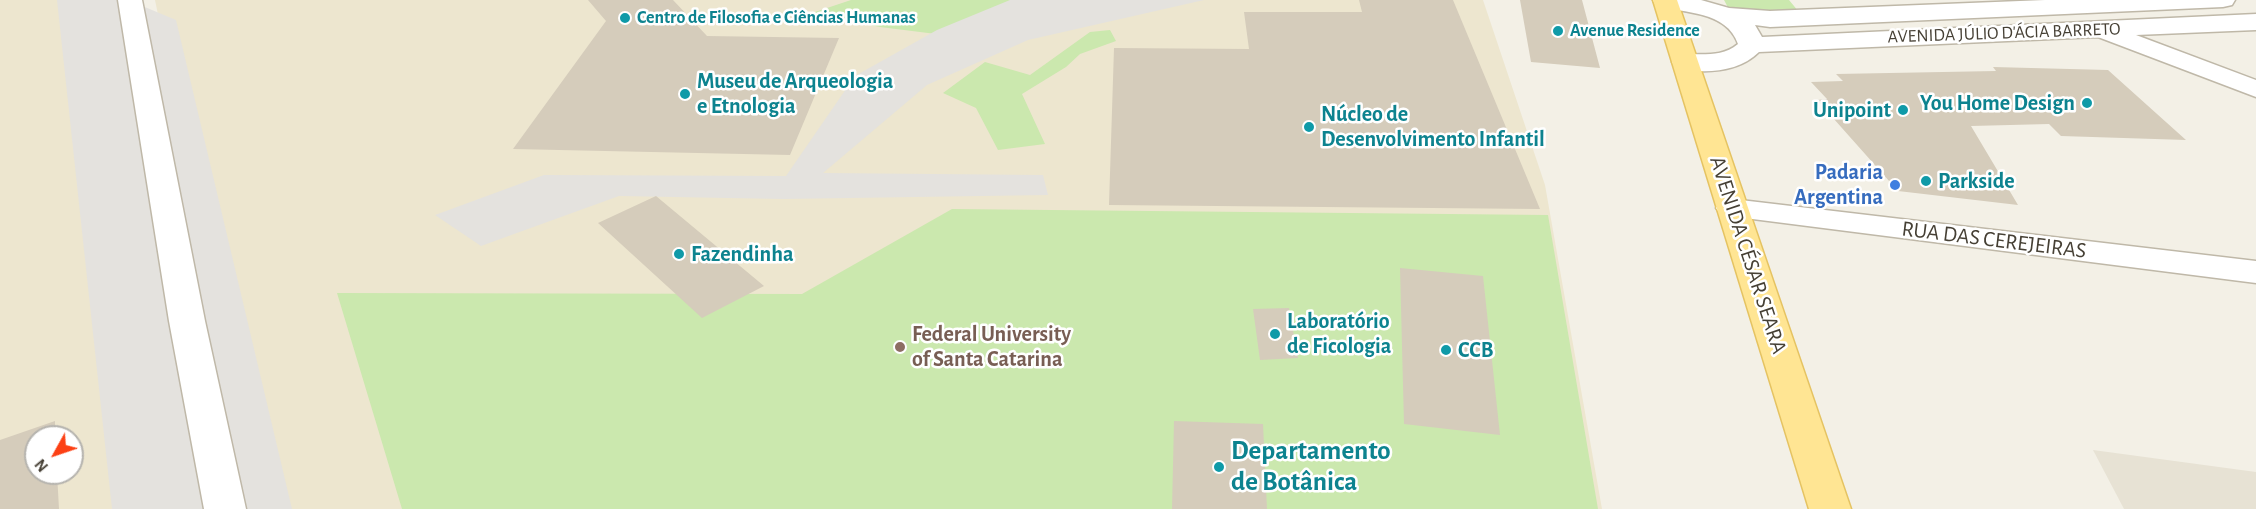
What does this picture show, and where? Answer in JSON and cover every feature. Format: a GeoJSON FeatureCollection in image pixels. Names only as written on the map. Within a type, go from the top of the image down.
{"type":"FeatureCollection","features":[{"type":"Feature","properties":{"kind":"main road","name":"AVENIDA CÉSAR SEARA"},"geometry":{"type":"LineString","coordinates":[[1665,1],[1830,509]]}},
{"type":"Feature","properties":{"kind":"street"},"geometry":{"type":"LineString","coordinates":[[130,0],[187,321],[225,509]]}},
{"type":"Feature","properties":{"kind":"street","name":"AVENIDA JÚLIO D'ÁCIA BARRETO"},"geometry":{"type":"LineString","coordinates":[[1725,15],[1770,19],[2223,0]]}},
{"type":"Feature","properties":{"kind":"street"},"geometry":{"type":"LineString","coordinates":[[1665,1],[1697,5],[1725,15],[1746,30],[1752,45],[1741,57],[1717,63],[1685,62]]}},
{"type":"Feature","properties":{"kind":"street"},"geometry":{"type":"LineString","coordinates":[[2068,7],[2099,30],[2256,89]]}},
{"type":"Feature","properties":{"kind":"street","name":"AVENIDA JÚLIO D'ÁCIA BARRETO"},"geometry":{"type":"LineString","coordinates":[[1752,45],[2256,22]]}},
{"type":"Feature","properties":{"kind":"street","name":"RUA DAS CEREJEIRAS"},"geometry":{"type":"LineString","coordinates":[[1732,208],[2256,272]]}},
{"type":"Feature","properties":{"kind":"shaded area"},"geometry":{"type":"Polygon","coordinates":[[[0,0],[114,0],[198,509],[0,509],[0,0]]]}},
{"type":"Feature","properties":{"kind":"shaded area"},"geometry":{"type":"Polygon","coordinates":[[[57,0],[128,0],[176,20],[292,509],[112,509],[57,0]]]}},
{"type":"Feature","properties":{"kind":"shaded area","name":"Federal University of Santa Catarina"},"geometry":{"type":"Polygon","coordinates":[[[155,0],[1483,0],[1545,185],[1602,509],[259,509],[155,0]]]}},
{"type":"Feature","properties":{"kind":"shaded area"},"geometry":{"type":"Polygon","coordinates":[[[1010,0],[1204,0],[1028,40],[927,85],[823,173],[1043,175],[1048,195],[783,199],[619,196],[481,246],[435,215],[544,175],[786,176],[855,76],[937,30],[1010,0]]]}},
{"type":"Feature","properties":{"kind":"shaded area"},"geometry":{"type":"Polygon","coordinates":[[[2093,450],[2256,472],[2256,509],[2124,509],[2093,450]]]}},
{"type":"Feature","properties":{"kind":"green space"},"geometry":{"type":"Polygon","coordinates":[[[851,0],[1045,0],[960,37],[880,27],[812,13],[851,0]]]}},
{"type":"Feature","properties":{"kind":"green space"},"geometry":{"type":"Polygon","coordinates":[[[1724,0],[1789,0],[1799,12],[1732,15],[1724,0]]]}},
{"type":"Feature","properties":{"kind":"green space"},"geometry":{"type":"Polygon","coordinates":[[[1110,30],[1116,41],[1080,54],[1066,67],[1022,94],[1045,144],[998,150],[976,108],[943,93],[985,62],[1030,75],[1090,32],[1110,30]]]}},
{"type":"Feature","properties":{"kind":"green space"},"geometry":{"type":"Polygon","coordinates":[[[952,209],[1548,215],[1598,509],[402,509],[337,293],[802,294],[952,209]]]}},
{"type":"Feature","properties":{"kind":"building","name":"Museu de Arqueologia e Etnologia"},"geometry":{"type":"Polygon","coordinates":[[[588,0],[673,0],[707,36],[839,38],[790,155],[513,149],[606,21],[588,0]]]}},
{"type":"Feature","properties":{"kind":"building","name":"Núcleo de Desenvolvimento Infantil"},"geometry":{"type":"Polygon","coordinates":[[[1359,0],[1453,0],[1540,209],[1109,205],[1114,48],[1249,49],[1244,12],[1362,12],[1359,0]]]}},
{"type":"Feature","properties":{"kind":"building","name":"Avenue Residence"},"geometry":{"type":"Polygon","coordinates":[[[1520,0],[1582,0],[1600,68],[1531,62],[1520,0]]]}},
{"type":"Feature","properties":{"kind":"building"},"geometry":{"type":"Polygon","coordinates":[[[1993,67],[2108,70],[2186,140],[2061,136],[2049,124],[1971,126],[2018,205],[1898,191],[1817,100],[1827,99],[1811,82],[1843,81],[1836,74],[1996,71],[1993,67]]]}},
{"type":"Feature","properties":{"kind":"building","name":"Fazendinha"},"geometry":{"type":"Polygon","coordinates":[[[656,196],[764,286],[702,318],[598,223],[656,196]]]}},
{"type":"Feature","properties":{"kind":"building","name":"CCB"},"geometry":{"type":"Polygon","coordinates":[[[1400,268],[1483,276],[1500,435],[1404,424],[1400,268]]]}},
{"type":"Feature","properties":{"kind":"building","name":"Laboratório de Ficologia"},"geometry":{"type":"Polygon","coordinates":[[[1289,308],[1298,358],[1260,360],[1253,309],[1289,308]]]}},
{"type":"Feature","properties":{"kind":"building"},"geometry":{"type":"Polygon","coordinates":[[[55,421],[55,425],[43,425],[55,421]]]}},
{"type":"Feature","properties":{"kind":"building","name":"Departamento de Botânica"},"geometry":{"type":"Polygon","coordinates":[[[1174,421],[1263,424],[1267,509],[1172,509],[1174,421]]]}},
{"type":"Feature","properties":{"kind":"building"},"geometry":{"type":"Polygon","coordinates":[[[24,432],[24,485],[58,485],[59,509],[0,509],[0,440],[24,432]]]}},
{"type":"Feature","properties":{"kind":"place","name":"Centro de Filosofia e Ciências Humanas"},"geometry":{"type":"Point","coordinates":[625,18]}},
{"type":"Feature","properties":{"kind":"place","name":"Avenue Residence"},"geometry":{"type":"Point","coordinates":[1558,31]}},
{"type":"Feature","properties":{"kind":"place","name":"Museu de Arqueologia e Etnologia"},"geometry":{"type":"Point","coordinates":[685,94]}},
{"type":"Feature","properties":{"kind":"place","name":"You Home Design"},"geometry":{"type":"Point","coordinates":[2087,103]}},
{"type":"Feature","properties":{"kind":"place","name":"Unipoint"},"geometry":{"type":"Point","coordinates":[1903,110]}},
{"type":"Feature","properties":{"kind":"place","name":"Núcleo de Desenvolvimento Infantil"},"geometry":{"type":"Point","coordinates":[1309,127]}},
{"type":"Feature","properties":{"kind":"place","name":"Parkside"},"geometry":{"type":"Point","coordinates":[1926,181]}},
{"type":"Feature","properties":{"kind":"place","name":"Padaria Argentina"},"geometry":{"type":"Point","coordinates":[1895,185]}},
{"type":"Feature","properties":{"kind":"place","name":"Fazendinha"},"geometry":{"type":"Point","coordinates":[679,254]}},
{"type":"Feature","properties":{"kind":"place","name":"Laboratório de Ficologia"},"geometry":{"type":"Point","coordinates":[1275,334]}},
{"type":"Feature","properties":{"kind":"place","name":"Federal University of Santa Catarina"},"geometry":{"type":"Point","coordinates":[900,347]}},
{"type":"Feature","properties":{"kind":"place","name":"CCB"},"geometry":{"type":"Point","coordinates":[1446,350]}},
{"type":"Feature","properties":{"kind":"place","name":"Departamento de Botânica"},"geometry":{"type":"Point","coordinates":[1219,467]}}]}
